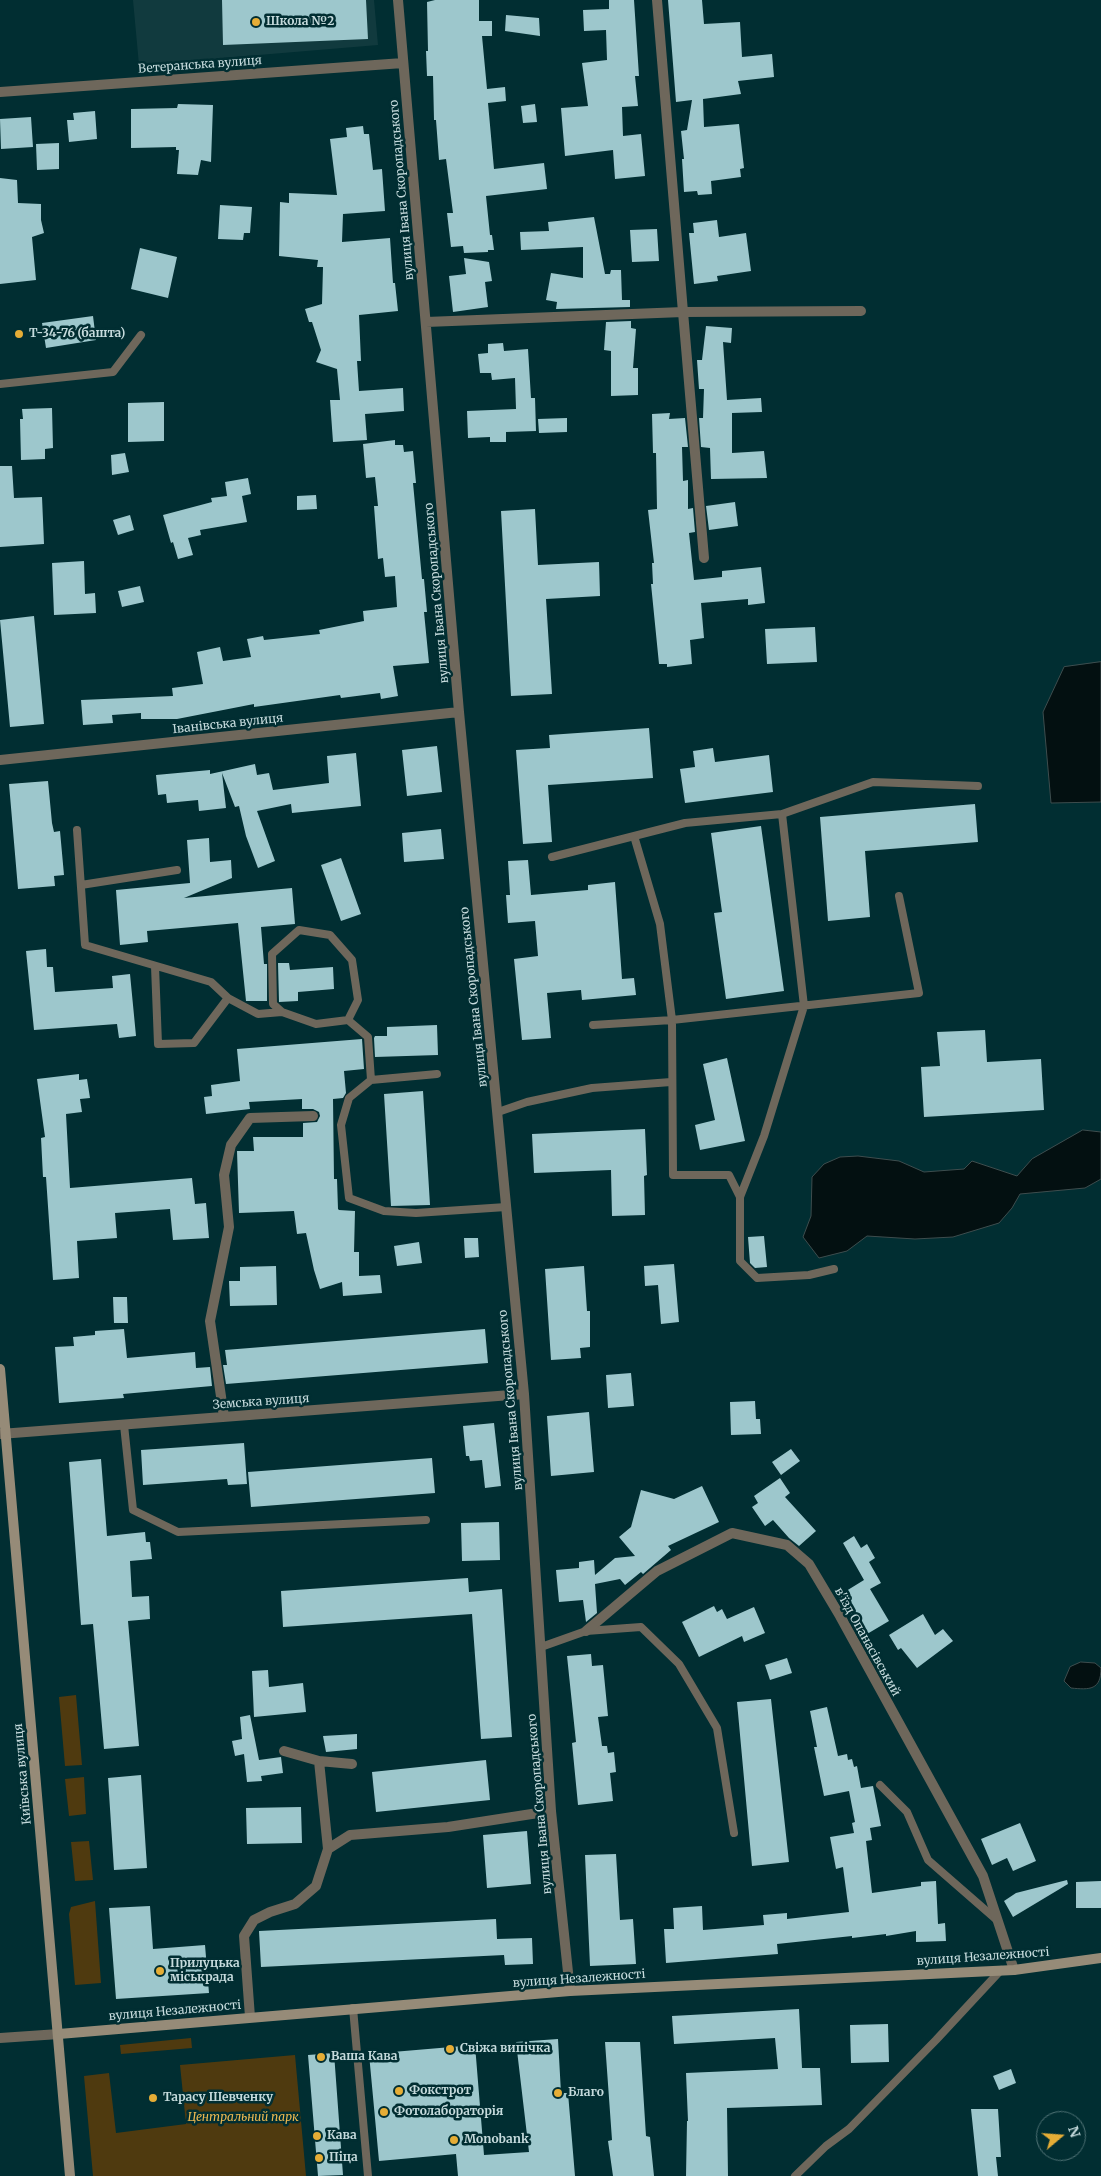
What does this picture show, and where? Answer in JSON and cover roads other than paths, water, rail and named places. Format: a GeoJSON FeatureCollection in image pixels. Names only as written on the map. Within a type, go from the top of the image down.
{"type":"FeatureCollection","features":[{"type":"Feature","properties":{"kind":"main road","name":"Київська вулиця"},"geometry":{"type":"LineString","coordinates":[[0,1369],[3,1434],[59,2034],[70,2176]]}},
{"type":"Feature","properties":{"kind":"main road","name":"вулиця Незалежності"},"geometry":{"type":"LineString","coordinates":[[59,2034],[250,2016],[570,1991],[1014,1970],[1101,1958]]}},
{"type":"Feature","properties":{"kind":"street","name":"вулиця Івана Скоропадського"},"geometry":{"type":"LineString","coordinates":[[398,0],[459,712],[524,1394],[551,1811],[570,1991]]}},
{"type":"Feature","properties":{"kind":"street"},"geometry":{"type":"LineString","coordinates":[[656,0],[704,558]]}},
{"type":"Feature","properties":{"kind":"street","name":"Ветеранська вулиця"},"geometry":{"type":"LineString","coordinates":[[0,92],[402,64]]}},
{"type":"Feature","properties":{"kind":"street"},"geometry":{"type":"LineString","coordinates":[[426,322],[682,312],[861,311]]}},
{"type":"Feature","properties":{"kind":"street","name":"Іванівська вулиця"},"geometry":{"type":"LineString","coordinates":[[0,760],[459,712]]}},
{"type":"Feature","properties":{"kind":"street"},"geometry":{"type":"LineString","coordinates":[[224,1417],[210,1321],[229,1227],[224,1174],[231,1145],[250,1118],[313,1116]]}},
{"type":"Feature","properties":{"kind":"street","name":"Земська вулиця"},"geometry":{"type":"LineString","coordinates":[[3,1434],[524,1394]]}},
{"type":"Feature","properties":{"kind":"street","name":"в'їзд Опанасівський"},"geometry":{"type":"LineString","coordinates":[[586,1632],[657,1571],[732,1533],[787,1545],[809,1564],[840,1616],[983,1876],[1014,1970]]}},
{"type":"Feature","properties":{"kind":"street"},"geometry":{"type":"LineString","coordinates":[[284,1751],[319,1761],[352,1764]]}},
{"type":"Feature","properties":{"kind":"street"},"geometry":{"type":"LineString","coordinates":[[250,2016],[244,1936],[254,1920],[270,1912],[295,1904],[316,1886],[328,1849],[319,1761]]}},
{"type":"Feature","properties":{"kind":"street"},"geometry":{"type":"LineString","coordinates":[[328,1849],[350,1836],[448,1827],[551,1811]]}},
{"type":"Feature","properties":{"kind":"street"},"geometry":{"type":"LineString","coordinates":[[0,2038],[59,2034]]}},
{"type":"Feature","properties":{"kind":"lane"},"geometry":{"type":"LineString","coordinates":[[0,384],[113,372],[141,335]]}},
{"type":"Feature","properties":{"kind":"lane"},"geometry":{"type":"LineString","coordinates":[[552,857],[684,823],[782,814],[872,782],[978,786]]}},
{"type":"Feature","properties":{"kind":"lane"},"geometry":{"type":"LineString","coordinates":[[782,814],[804,1006],[764,1136],[740,1197],[740,1261],[757,1278],[809,1275],[834,1269]]}},
{"type":"Feature","properties":{"kind":"lane"},"geometry":{"type":"LineString","coordinates":[[77,830],[85,945],[211,982],[228,998],[258,1014],[282,1012]]}},
{"type":"Feature","properties":{"kind":"lane"},"geometry":{"type":"LineString","coordinates":[[634,836],[660,924],[672,1020],[673,1175],[729,1175],[740,1197]]}},
{"type":"Feature","properties":{"kind":"lane"},"geometry":{"type":"LineString","coordinates":[[81,885],[177,870]]}},
{"type":"Feature","properties":{"kind":"lane"},"geometry":{"type":"LineString","coordinates":[[593,1025],[672,1020],[919,993],[899,896]]}},
{"type":"Feature","properties":{"kind":"lane"},"geometry":{"type":"LineString","coordinates":[[348,1020],[358,1000],[352,960],[330,935],[299,930],[272,954],[273,1004],[282,1012],[316,1024],[348,1020],[368,1037],[371,1080]]}},
{"type":"Feature","properties":{"kind":"lane"},"geometry":{"type":"LineString","coordinates":[[155,966],[158,1044],[194,1043],[228,998]]}},
{"type":"Feature","properties":{"kind":"lane"},"geometry":{"type":"LineString","coordinates":[[437,1074],[371,1080],[349,1098],[341,1125],[348,1198],[384,1211],[416,1213],[506,1207]]}},
{"type":"Feature","properties":{"kind":"lane"},"geometry":{"type":"LineString","coordinates":[[498,1112],[527,1102],[592,1088],[671,1082]]}},
{"type":"Feature","properties":{"kind":"lane"},"geometry":{"type":"LineString","coordinates":[[124,1425],[133,1510],[178,1532],[426,1520]]}},
{"type":"Feature","properties":{"kind":"lane"},"geometry":{"type":"LineString","coordinates":[[541,1647],[586,1632],[641,1627],[678,1664],[717,1728],[734,1833]]}},
{"type":"Feature","properties":{"kind":"lane"},"geometry":{"type":"LineString","coordinates":[[880,1785],[906,1812],[928,1860],[998,1920]]}},
{"type":"Feature","properties":{"kind":"lane"},"geometry":{"type":"LineString","coordinates":[[795,2176],[826,2146],[849,2129],[1001,1970]]}},
{"type":"Feature","properties":{"kind":"lane"},"geometry":{"type":"LineString","coordinates":[[353,2008],[368,2176]]}},
{"type":"Feature","properties":{"kind":"place","name":"Школа №2"},"geometry":{"type":"Point","coordinates":[256,22]}},
{"type":"Feature","properties":{"kind":"place","name":"Т-34-76 (башта)"},"geometry":{"type":"Point","coordinates":[19,334]}},
{"type":"Feature","properties":{"kind":"place","name":"Прилуцька міськрада"},"geometry":{"type":"Point","coordinates":[160,1971]}},
{"type":"Feature","properties":{"kind":"place","name":"Свіжа випічка"},"geometry":{"type":"Point","coordinates":[450,2049]}},
{"type":"Feature","properties":{"kind":"place","name":"Ваша Кава"},"geometry":{"type":"Point","coordinates":[321,2057]}},
{"type":"Feature","properties":{"kind":"place","name":"Фокстрот"},"geometry":{"type":"Point","coordinates":[399,2091]}},
{"type":"Feature","properties":{"kind":"place","name":"Благо"},"geometry":{"type":"Point","coordinates":[558,2093]}},
{"type":"Feature","properties":{"kind":"place","name":"Тарасу Шевченку"},"geometry":{"type":"Point","coordinates":[153,2098]}},
{"type":"Feature","properties":{"kind":"place","name":"Фотолабораторія"},"geometry":{"type":"Point","coordinates":[384,2112]}},
{"type":"Feature","properties":{"kind":"place","name":"Кава"},"geometry":{"type":"Point","coordinates":[317,2136]}},
{"type":"Feature","properties":{"kind":"place","name":"Monobank"},"geometry":{"type":"Point","coordinates":[454,2140]}},
{"type":"Feature","properties":{"kind":"place","name":"Піца"},"geometry":{"type":"Point","coordinates":[319,2158]}},
{"type":"Feature","properties":{"kind":"park label","name":"Центральний парк"},"geometry":{"type":"Point","coordinates":[243,2118]}}]}
